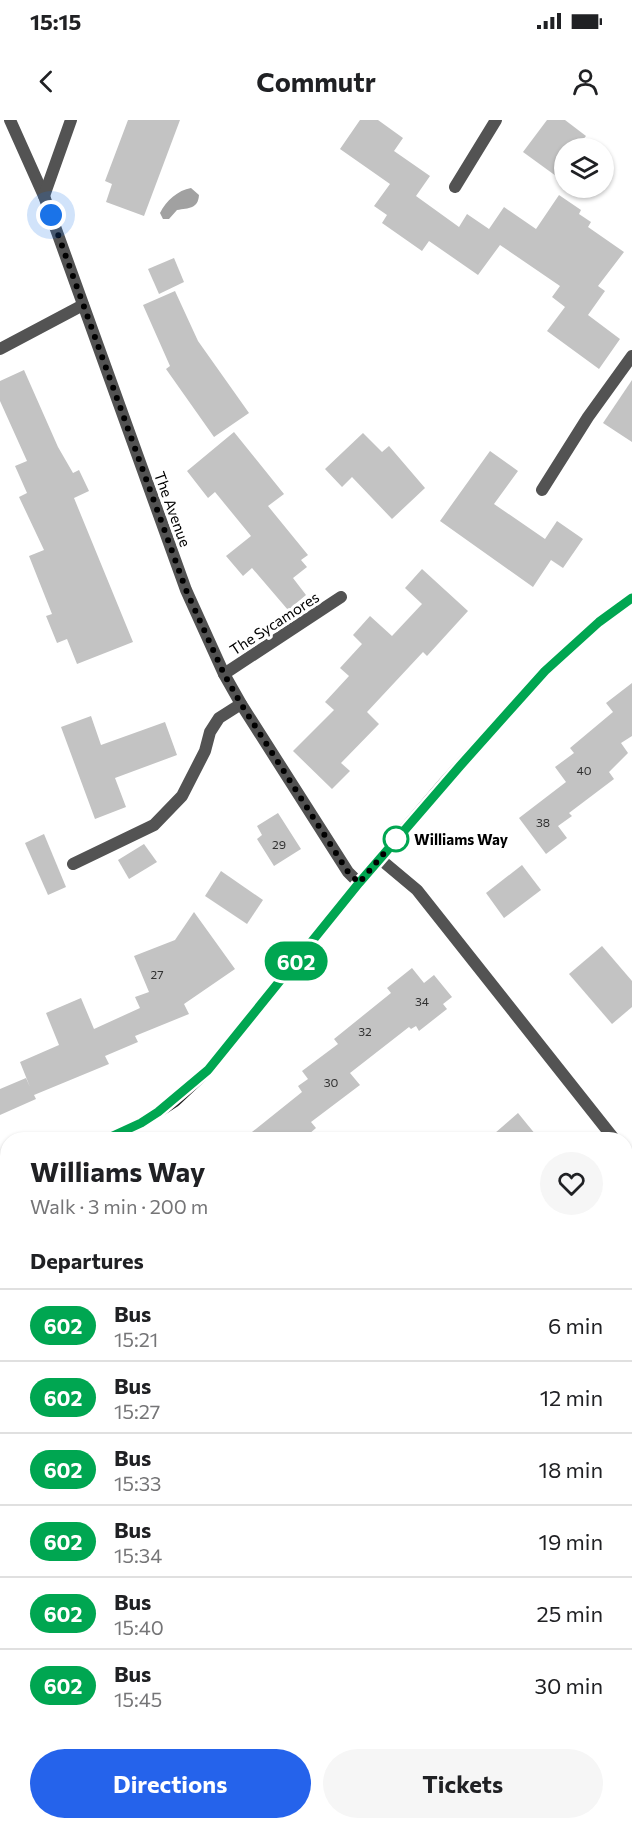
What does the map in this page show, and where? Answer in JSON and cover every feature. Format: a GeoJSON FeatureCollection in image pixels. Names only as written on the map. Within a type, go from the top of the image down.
{"type":"FeatureCollection","features":[{"type":"Feature","properties":{"kind":"street","name":"The Avenue"},"geometry":{"type":"LineString","coordinates":[[10,120],[44,196],[186,590],[224,674],[348,872],[359,883]]}},
{"type":"Feature","properties":{"kind":"street"},"geometry":{"type":"LineString","coordinates":[[44,196],[71,120]]}},
{"type":"Feature","properties":{"kind":"street"},"geometry":{"type":"LineString","coordinates":[[455,187],[496,120]]}},
{"type":"Feature","properties":{"kind":"street"},"geometry":{"type":"LineString","coordinates":[[0,349],[83,305]]}},
{"type":"Feature","properties":{"kind":"street"},"geometry":{"type":"LineString","coordinates":[[542,490],[588,417],[632,356]]}},
{"type":"Feature","properties":{"kind":"street","name":"The Sycamores"},"geometry":{"type":"LineString","coordinates":[[224,674],[341,597]]}},
{"type":"Feature","properties":{"kind":"street"},"geometry":{"type":"LineString","coordinates":[[121,1132],[150,1118],[175,1101],[208,1070],[359,883],[545,671],[599,622],[632,598]]}},
{"type":"Feature","properties":{"kind":"street"},"geometry":{"type":"LineString","coordinates":[[73,864],[154,825],[182,796],[205,751],[210,732],[219,718],[241,704]]}},
{"type":"Feature","properties":{"kind":"street"},"geometry":{"type":"LineString","coordinates":[[380,859],[417,890],[609,1132]]}},
{"type":"Feature","properties":{"kind":"shaded area"},"geometry":{"type":"Polygon","coordinates":[[[191,188],[199,195],[197,203],[189,208],[177,210],[169,219],[163,219],[160,213],[169,200],[191,188]]]}},
{"type":"Feature","properties":{"kind":"building"},"geometry":{"type":"Polygon","coordinates":[[[128,120],[180,120],[144,216],[106,202],[112,184],[105,181],[128,120]]]}},
{"type":"Feature","properties":{"kind":"building"},"geometry":{"type":"Polygon","coordinates":[[[360,120],[378,120],[403,138],[394,151],[430,176],[416,196],[459,227],[467,214],[489,229],[504,207],[536,229],[557,198],[563,198],[581,210],[579,214],[591,222],[588,227],[624,252],[598,286],[605,291],[588,315],[620,339],[599,369],[547,331],[565,307],[552,297],[560,286],[500,245],[478,275],[429,241],[422,251],[382,223],[387,215],[374,206],[390,184],[340,149],[360,120]]]}},
{"type":"Feature","properties":{"kind":"building"},"geometry":{"type":"Polygon","coordinates":[[[547,120],[565,120],[586,136],[584,138],[554,138],[554,175],[523,152],[547,120]]]}},
{"type":"Feature","properties":{"kind":"building"},"geometry":{"type":"Polygon","coordinates":[[[174,258],[184,282],[159,294],[148,269],[174,258]]]}},
{"type":"Feature","properties":{"kind":"building"},"geometry":{"type":"Polygon","coordinates":[[[175,291],[198,341],[249,413],[214,437],[166,369],[170,366],[143,305],[175,291]]]}},
{"type":"Feature","properties":{"kind":"building"},"geometry":{"type":"Polygon","coordinates":[[[24,370],[58,447],[73,473],[79,470],[89,491],[74,498],[133,642],[77,664],[67,639],[57,643],[46,616],[52,614],[29,556],[44,550],[19,497],[27,493],[15,466],[27,461],[0,401],[0,381],[24,370]]]}},
{"type":"Feature","properties":{"kind":"building"},"geometry":{"type":"Polygon","coordinates":[[[632,380],[632,442],[603,423],[632,380]]]}},
{"type":"Feature","properties":{"kind":"building"},"geometry":{"type":"Polygon","coordinates":[[[234,432],[284,494],[268,506],[308,555],[301,560],[307,567],[293,578],[306,595],[288,610],[252,568],[243,576],[226,556],[251,536],[215,492],[208,498],[187,471],[234,432]]]}},
{"type":"Feature","properties":{"kind":"building"},"geometry":{"type":"Polygon","coordinates":[[[363,433],[382,452],[389,446],[425,488],[392,519],[352,477],[342,487],[325,469],[363,433]]]}},
{"type":"Feature","properties":{"kind":"building"},"geometry":{"type":"Polygon","coordinates":[[[490,451],[518,471],[494,504],[545,539],[557,521],[583,539],[563,568],[551,560],[533,587],[440,521],[490,451]]]}},
{"type":"Feature","properties":{"kind":"building"},"geometry":{"type":"Polygon","coordinates":[[[422,569],[468,611],[427,656],[423,652],[367,712],[379,724],[341,763],[350,771],[332,789],[293,751],[334,710],[325,702],[349,676],[340,668],[362,644],[353,635],[370,616],[392,636],[422,604],[405,588],[422,569]]]}},
{"type":"Feature","properties":{"kind":"building"},"geometry":{"type":"Polygon","coordinates":[[[632,683],[632,736],[621,743],[628,753],[609,772],[614,779],[569,813],[572,816],[558,826],[567,838],[546,854],[519,818],[566,782],[555,767],[574,753],[570,748],[613,712],[606,703],[632,683]]]}},
{"type":"Feature","properties":{"kind":"building"},"geometry":{"type":"Polygon","coordinates":[[[91,716],[101,745],[165,722],[177,755],[115,778],[126,807],[95,819],[61,727],[91,716]]]}},
{"type":"Feature","properties":{"kind":"building"},"geometry":{"type":"Polygon","coordinates":[[[278,813],[301,849],[274,866],[257,839],[262,835],[257,826],[278,813]]]}},
{"type":"Feature","properties":{"kind":"building"},"geometry":{"type":"Polygon","coordinates":[[[44,834],[66,887],[48,895],[25,843],[44,834]]]}},
{"type":"Feature","properties":{"kind":"building"},"geometry":{"type":"Polygon","coordinates":[[[144,844],[157,862],[129,879],[118,860],[144,844]]]}},
{"type":"Feature","properties":{"kind":"building"},"geometry":{"type":"Polygon","coordinates":[[[522,865],[541,890],[504,918],[486,893],[522,865]]]}},
{"type":"Feature","properties":{"kind":"building"},"geometry":{"type":"Polygon","coordinates":[[[221,871],[263,900],[247,924],[205,896],[221,871]]]}},
{"type":"Feature","properties":{"kind":"building"},"geometry":{"type":"Polygon","coordinates":[[[194,912],[235,969],[184,1004],[189,1014],[135,1036],[138,1042],[105,1056],[109,1064],[34,1095],[36,1099],[0,1115],[0,1089],[26,1078],[30,1087],[20,1062],[59,1045],[46,1013],[81,998],[94,1029],[140,1008],[135,997],[149,992],[134,956],[175,940],[194,912]]]}},
{"type":"Feature","properties":{"kind":"building"},"geometry":{"type":"Polygon","coordinates":[[[602,946],[632,981],[632,1007],[612,1024],[569,974],[602,946]]]}},
{"type":"Feature","properties":{"kind":"building"},"geometry":{"type":"Polygon","coordinates":[[[412,968],[424,983],[434,975],[452,997],[443,1004],[447,1009],[419,1031],[416,1026],[411,1029],[409,1027],[350,1073],[360,1085],[311,1122],[316,1128],[311,1132],[252,1132],[302,1092],[298,1086],[308,1079],[302,1071],[338,1044],[334,1039],[391,993],[387,988],[412,968]]]}},
{"type":"Feature","properties":{"kind":"building"},"geometry":{"type":"Polygon","coordinates":[[[518,1113],[533,1132],[496,1132],[518,1113]]]}},
{"type":"Feature","properties":{"kind":"bus line","name":"602"},"geometry":{"type":"LineString","coordinates":[[121,1132],[141,1123],[175,1101],[208,1070],[359,883],[545,671],[599,622],[632,598]]}},
{"type":"Feature","properties":{"kind":"place","name":"Williams Way"},"geometry":{"type":"Point","coordinates":[396,839]}},
{"type":"Feature","properties":{"kind":"route"},"geometry":{"type":"LineString","coordinates":[[51,215],[186,590],[224,674],[348,872],[359,883],[396,839]]}}]}
